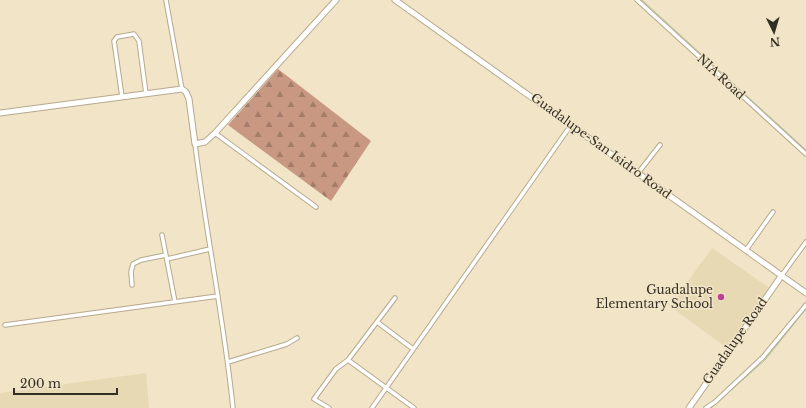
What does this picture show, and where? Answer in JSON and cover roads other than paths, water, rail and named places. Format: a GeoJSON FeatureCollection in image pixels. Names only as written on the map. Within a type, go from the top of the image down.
{"type":"FeatureCollection","features":[{"type":"Feature","properties":{"kind":"street"},"geometry":{"type":"LineString","coordinates":[[166,0],[182,89],[186,92],[189,99],[210,249],[228,362],[233,408]]}},
{"type":"Feature","properties":{"kind":"street"},"geometry":{"type":"LineString","coordinates":[[195,144],[205,142],[215,133],[336,0]]}},
{"type":"Feature","properties":{"kind":"street","name":"Guadalupe-San Isidro Road"},"geometry":{"type":"LineString","coordinates":[[395,0],[806,292]]}},
{"type":"Feature","properties":{"kind":"street","name":"NIA Road"},"geometry":{"type":"LineString","coordinates":[[637,0],[806,154]]}},
{"type":"Feature","properties":{"kind":"street"},"geometry":{"type":"LineString","coordinates":[[122,97],[114,41],[117,37],[134,34],[139,41],[146,94]]}},
{"type":"Feature","properties":{"kind":"street"},"geometry":{"type":"LineString","coordinates":[[0,113],[182,89]]}},
{"type":"Feature","properties":{"kind":"street"},"geometry":{"type":"LineString","coordinates":[[372,408],[571,125]]}},
{"type":"Feature","properties":{"kind":"street"},"geometry":{"type":"LineString","coordinates":[[215,133],[316,207]]}},
{"type":"Feature","properties":{"kind":"street"},"geometry":{"type":"LineString","coordinates":[[638,173],[660,145]]}},
{"type":"Feature","properties":{"kind":"street"},"geometry":{"type":"LineString","coordinates":[[746,250],[774,212]]}},
{"type":"Feature","properties":{"kind":"street"},"geometry":{"type":"LineString","coordinates":[[162,235],[175,302]]}},
{"type":"Feature","properties":{"kind":"street"},"geometry":{"type":"LineString","coordinates":[[782,275],[806,242]]}},
{"type":"Feature","properties":{"kind":"street"},"geometry":{"type":"LineString","coordinates":[[132,285],[131,272],[133,264],[141,260],[210,249]]}},
{"type":"Feature","properties":{"kind":"street","name":"Guadalupe Road"},"geometry":{"type":"LineString","coordinates":[[689,408],[782,275]]}},
{"type":"Feature","properties":{"kind":"street"},"geometry":{"type":"LineString","coordinates":[[5,325],[218,296]]}},
{"type":"Feature","properties":{"kind":"street"},"geometry":{"type":"LineString","coordinates":[[329,408],[314,398],[336,369],[348,360],[395,298]]}},
{"type":"Feature","properties":{"kind":"street"},"geometry":{"type":"LineString","coordinates":[[706,408],[715,402],[763,357],[806,305]]}},
{"type":"Feature","properties":{"kind":"street"},"geometry":{"type":"LineString","coordinates":[[377,322],[413,350]]}},
{"type":"Feature","properties":{"kind":"street"},"geometry":{"type":"LineString","coordinates":[[228,362],[287,344],[297,338]]}},
{"type":"Feature","properties":{"kind":"street"},"geometry":{"type":"LineString","coordinates":[[348,360],[413,408]]}},
{"type":"Feature","properties":{"kind":"waterway"},"geometry":{"type":"LineString","coordinates":[[642,0],[806,150]]}},
{"type":"Feature","properties":{"kind":"waterway"},"geometry":{"type":"LineString","coordinates":[[711,408],[765,360],[806,309]]}},
{"type":"Feature","properties":{"kind":"place","name":"Guadalupe Elementary School"},"geometry":{"type":"Point","coordinates":[721,297]}}]}
